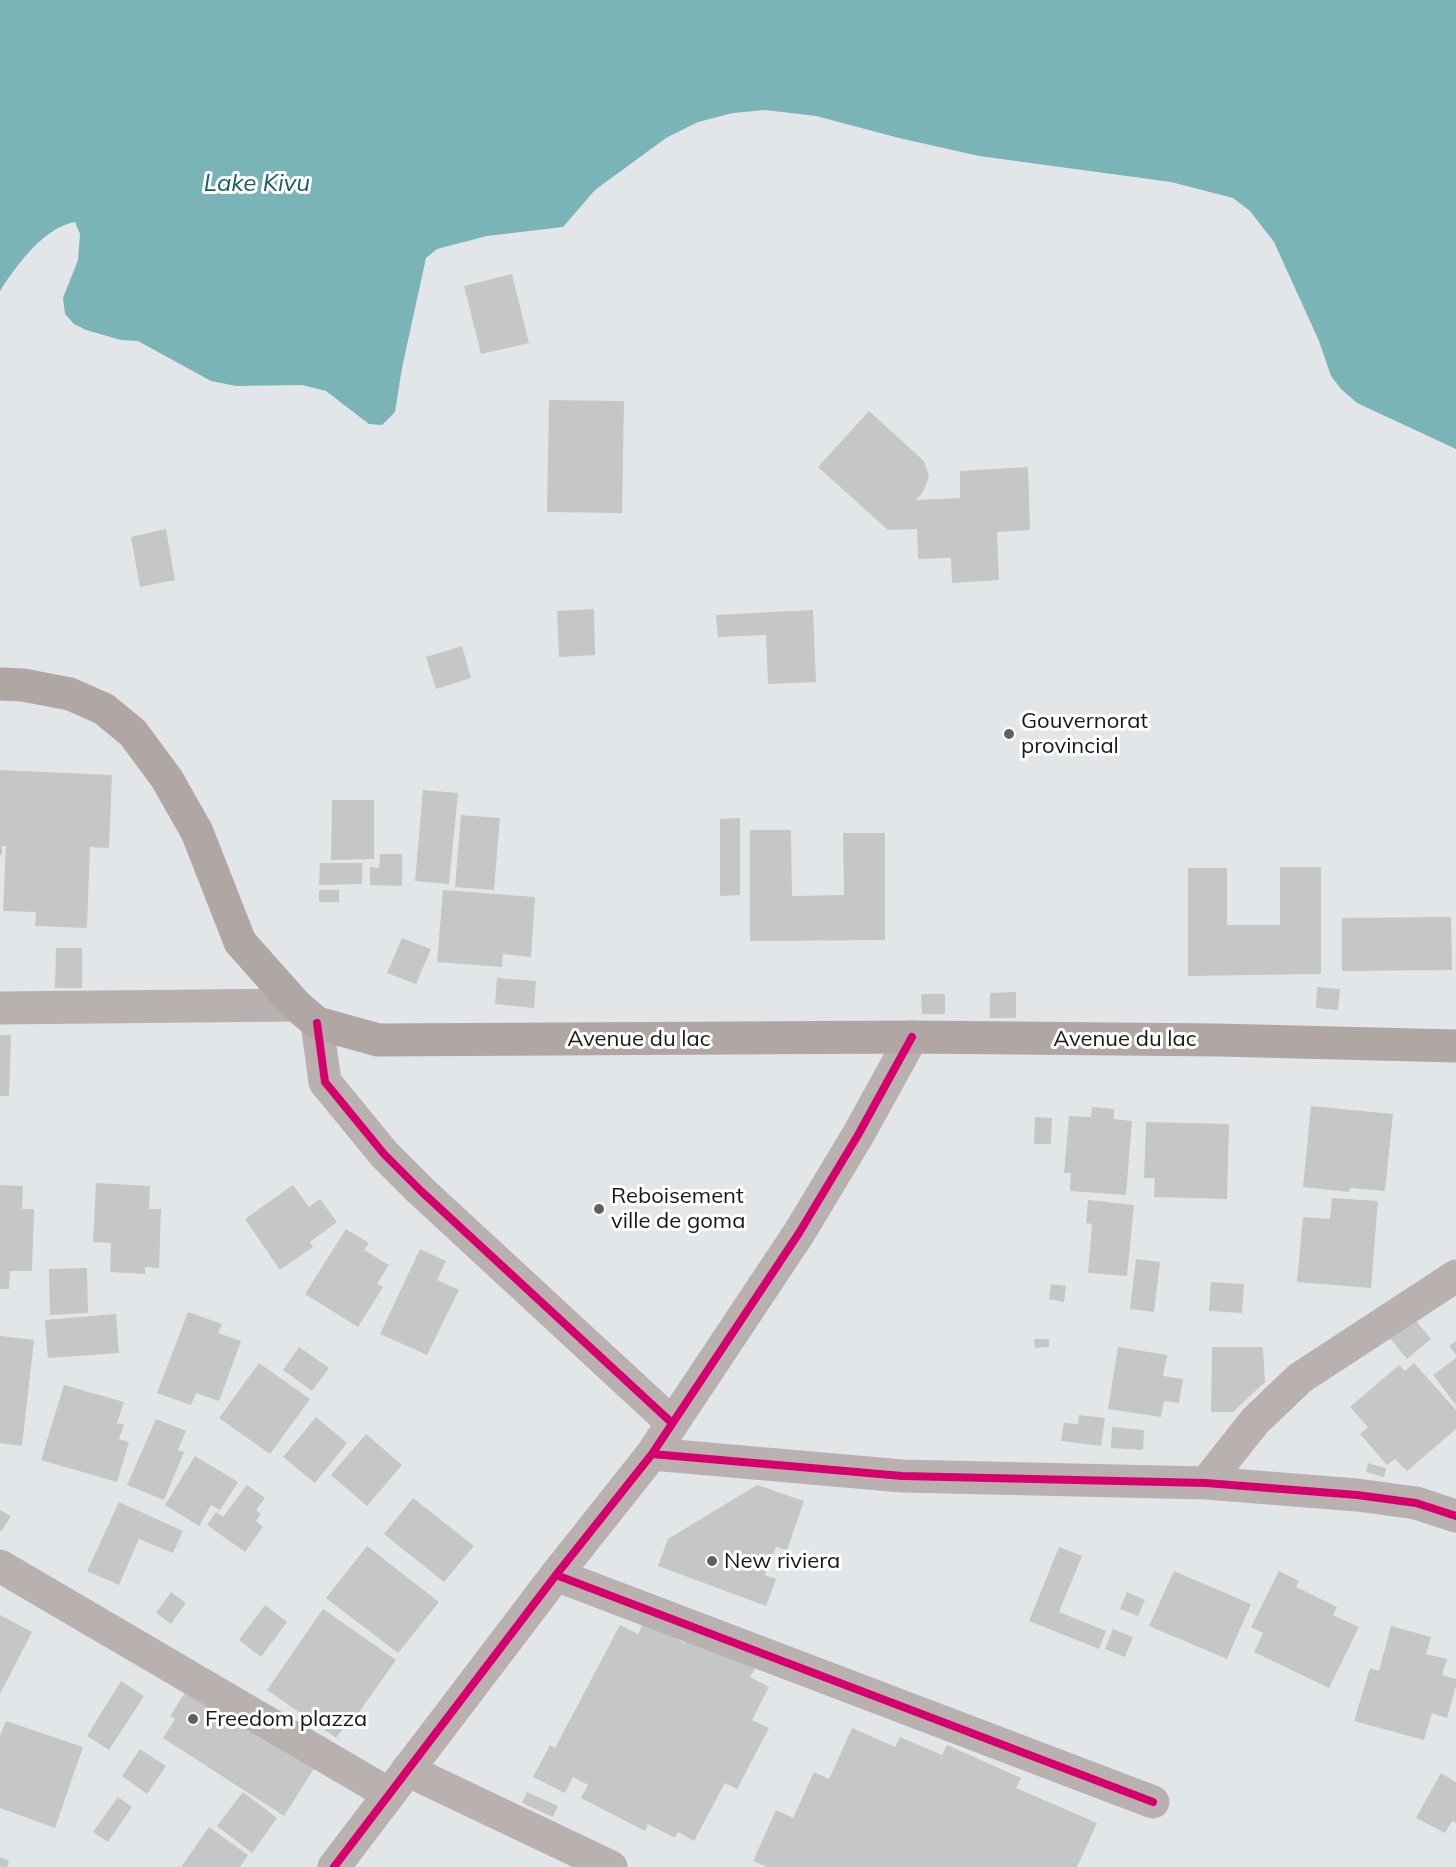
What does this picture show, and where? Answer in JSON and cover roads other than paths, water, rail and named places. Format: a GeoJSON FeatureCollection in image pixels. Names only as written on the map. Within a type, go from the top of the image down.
{"type":"FeatureCollection","features":[{"type":"Feature","properties":{"kind":"main road"},"geometry":{"type":"LineString","coordinates":[[0,684],[23,685],[70,694],[104,709],[134,734],[167,779],[197,832],[240,942],[307,1014]]}},
{"type":"Feature","properties":{"kind":"main road","name":"Avenue du lac"},"geometry":{"type":"LineString","coordinates":[[307,1014],[378,1040],[912,1037],[1218,1040],[1456,1046]]}},
{"type":"Feature","properties":{"kind":"street"},"geometry":{"type":"LineString","coordinates":[[0,1008],[307,1014],[325,1082],[384,1154],[672,1424]]}},
{"type":"Feature","properties":{"kind":"street"},"geometry":{"type":"LineString","coordinates":[[334,1867],[556,1575],[652,1454],[799,1233],[858,1136],[912,1037]]}},
{"type":"Feature","properties":{"kind":"street"},"geometry":{"type":"LineString","coordinates":[[1206,1483],[1255,1421],[1300,1378],[1456,1276]]}},
{"type":"Feature","properties":{"kind":"street"},"geometry":{"type":"LineString","coordinates":[[652,1454],[902,1476],[1206,1483],[1416,1503],[1456,1516]]}},
{"type":"Feature","properties":{"kind":"street"},"geometry":{"type":"LineString","coordinates":[[0,1566],[398,1782],[611,1867]]}},
{"type":"Feature","properties":{"kind":"street"},"geometry":{"type":"LineString","coordinates":[[556,1575],[1154,1802]]}},
{"type":"Feature","properties":{"kind":"water","name":"Lake Kivu"},"geometry":{"type":"Polygon","coordinates":[[[0,0],[1456,0],[1456,449],[1357,403],[1341,389],[1331,376],[1319,341],[1274,242],[1250,211],[1233,198],[1171,182],[979,156],[816,116],[765,110],[733,113],[698,122],[666,138],[595,190],[563,227],[487,236],[437,249],[426,258],[402,368],[395,412],[382,425],[369,424],[326,391],[302,385],[236,386],[211,381],[138,341],[121,340],[86,330],[74,324],[65,314],[63,298],[78,260],[80,234],[75,222],[52,231],[42,239],[14,270],[0,291],[0,0]]]}},
{"type":"Feature","properties":{"kind":"place","name":"Gouvernorat provincial"},"geometry":{"type":"Point","coordinates":[1009,734]}},
{"type":"Feature","properties":{"kind":"place","name":"Reboisement ville de goma"},"geometry":{"type":"Point","coordinates":[599,1209]}},
{"type":"Feature","properties":{"kind":"place","name":"New riviera"},"geometry":{"type":"Point","coordinates":[712,1561]}},
{"type":"Feature","properties":{"kind":"place","name":"Freedom plazza"},"geometry":{"type":"Point","coordinates":[193,1719]}}]}
